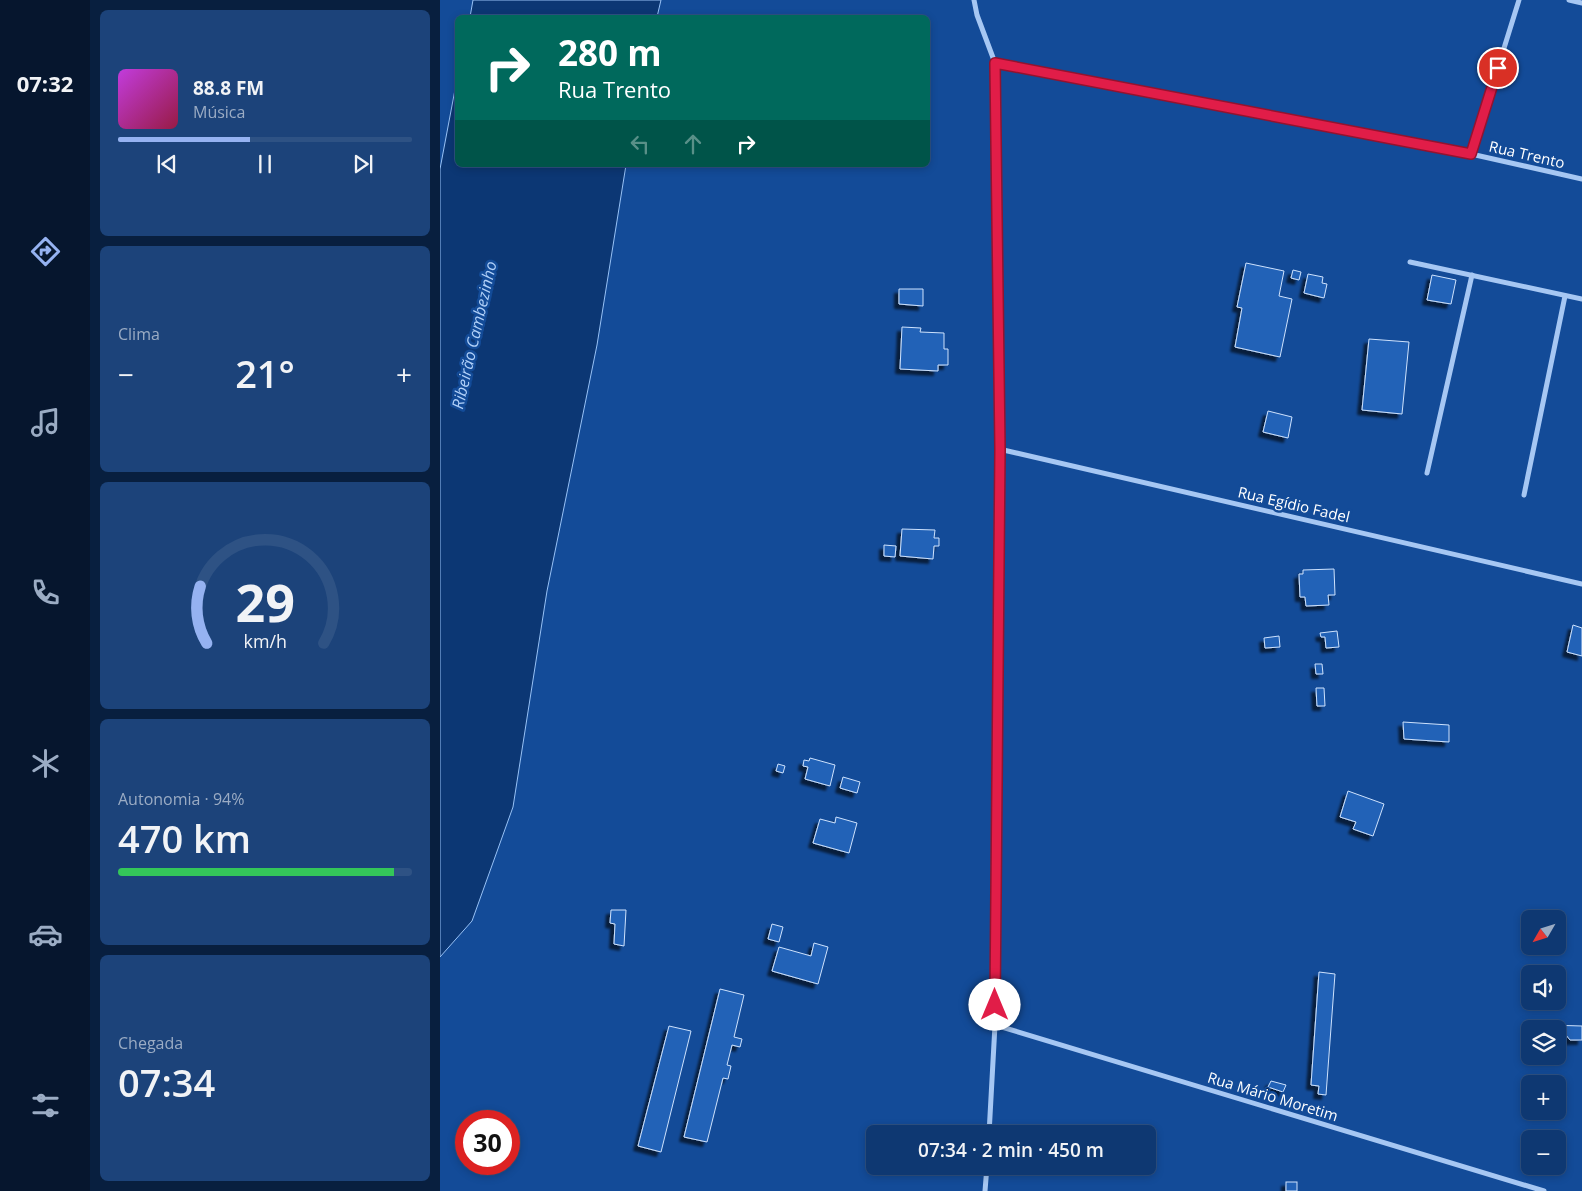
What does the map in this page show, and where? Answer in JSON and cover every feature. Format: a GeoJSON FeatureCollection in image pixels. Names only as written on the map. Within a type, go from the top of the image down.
{"type":"FeatureCollection","features":[{"type":"Feature","properties":{"kind":"street"},"geometry":{"type":"LineString","coordinates":[[974,0],[977,15],[995,63],[1000,449],[995,1025],[989,1125]]}},
{"type":"Feature","properties":{"kind":"street"},"geometry":{"type":"LineString","coordinates":[[1471,154],[1519,0]]}},
{"type":"Feature","properties":{"kind":"street"},"geometry":{"type":"LineString","coordinates":[[1569,0],[1582,3]]}},
{"type":"Feature","properties":{"kind":"street","name":"Rua Trento"},"geometry":{"type":"LineString","coordinates":[[995,63],[1471,154],[1582,179]]}},
{"type":"Feature","properties":{"kind":"street"},"geometry":{"type":"LineString","coordinates":[[1410,262],[1582,299]]}},
{"type":"Feature","properties":{"kind":"street"},"geometry":{"type":"LineString","coordinates":[[1427,474],[1472,275]]}},
{"type":"Feature","properties":{"kind":"street"},"geometry":{"type":"LineString","coordinates":[[1524,495],[1565,296]]}},
{"type":"Feature","properties":{"kind":"street","name":"Rua Egídio Fadel"},"geometry":{"type":"LineString","coordinates":[[1000,449],[1582,584]]}},
{"type":"Feature","properties":{"kind":"street","name":"Rua Mário Moretim"},"geometry":{"type":"LineString","coordinates":[[995,1025],[1544,1191]]}},
{"type":"Feature","properties":{"kind":"street"},"geometry":{"type":"LineString","coordinates":[[986,1191],[987,1175]]}},
{"type":"Feature","properties":{"kind":"water"},"geometry":{"type":"Polygon","coordinates":[[[473,0],[661,0],[657,15],[470,15],[473,0]]]}},
{"type":"Feature","properties":{"kind":"water","name":"Ribeirão Cambezinho"},"geometry":{"type":"Polygon","coordinates":[[[455,90],[455,167],[626,167],[597,345],[547,591],[513,807],[472,921],[440,957],[440,169],[455,90]]]}},
{"type":"Feature","properties":{"kind":"building"},"geometry":{"type":"Polygon","coordinates":[[[1246,263],[1284,271],[1279,296],[1292,299],[1280,357],[1235,347],[1242,308],[1237,307],[1246,263]]]}},
{"type":"Feature","properties":{"kind":"building"},"geometry":{"type":"Polygon","coordinates":[[[1293,270],[1301,272],[1299,280],[1291,278],[1293,270]]]}},
{"type":"Feature","properties":{"kind":"building"},"geometry":{"type":"Polygon","coordinates":[[[1308,274],[1323,277],[1322,283],[1327,284],[1324,298],[1304,293],[1308,274]]]}},
{"type":"Feature","properties":{"kind":"building"},"geometry":{"type":"Polygon","coordinates":[[[1432,275],[1456,280],[1451,304],[1427,300],[1432,275]]]}},
{"type":"Feature","properties":{"kind":"building"},"geometry":{"type":"Polygon","coordinates":[[[899,289],[923,289],[923,306],[899,304],[899,289]]]}},
{"type":"Feature","properties":{"kind":"building"},"geometry":{"type":"Polygon","coordinates":[[[902,327],[921,328],[920,332],[944,333],[944,349],[948,349],[948,365],[938,365],[938,371],[900,369],[902,327]]]}},
{"type":"Feature","properties":{"kind":"building"},"geometry":{"type":"Polygon","coordinates":[[[1369,339],[1409,342],[1402,414],[1362,410],[1369,339]]]}},
{"type":"Feature","properties":{"kind":"building"},"geometry":{"type":"Polygon","coordinates":[[[1268,411],[1292,417],[1288,438],[1263,432],[1268,411]]]}},
{"type":"Feature","properties":{"kind":"building"},"geometry":{"type":"Polygon","coordinates":[[[902,529],[935,530],[934,538],[939,538],[939,546],[934,546],[933,559],[900,556],[902,529]]]}},
{"type":"Feature","properties":{"kind":"building"},"geometry":{"type":"Polygon","coordinates":[[[884,545],[896,546],[895,557],[884,556],[884,545]]]}},
{"type":"Feature","properties":{"kind":"building"},"geometry":{"type":"Polygon","coordinates":[[[1334,569],[1335,595],[1328,595],[1329,605],[1306,606],[1305,597],[1300,597],[1299,574],[1303,574],[1303,570],[1334,569]]]}},
{"type":"Feature","properties":{"kind":"building"},"geometry":{"type":"Polygon","coordinates":[[[1573,625],[1582,628],[1582,656],[1567,652],[1573,625]]]}},
{"type":"Feature","properties":{"kind":"building"},"geometry":{"type":"Polygon","coordinates":[[[1337,631],[1339,647],[1326,648],[1325,637],[1321,637],[1320,633],[1337,631]]]}},
{"type":"Feature","properties":{"kind":"building"},"geometry":{"type":"Polygon","coordinates":[[[1279,636],[1280,647],[1265,648],[1264,638],[1279,636]]]}},
{"type":"Feature","properties":{"kind":"building"},"geometry":{"type":"Polygon","coordinates":[[[1315,664],[1322,664],[1323,674],[1316,674],[1315,664]]]}},
{"type":"Feature","properties":{"kind":"building"},"geometry":{"type":"Polygon","coordinates":[[[1316,688],[1324,688],[1325,706],[1317,706],[1316,688]]]}},
{"type":"Feature","properties":{"kind":"building"},"geometry":{"type":"Polygon","coordinates":[[[1403,722],[1449,725],[1449,742],[1404,739],[1403,722]]]}},
{"type":"Feature","properties":{"kind":"building"},"geometry":{"type":"Polygon","coordinates":[[[810,758],[835,765],[830,786],[805,779],[808,767],[803,766],[804,760],[809,761],[810,758]]]}},
{"type":"Feature","properties":{"kind":"building"},"geometry":{"type":"Polygon","coordinates":[[[778,764],[785,766],[783,773],[776,771],[778,764]]]}},
{"type":"Feature","properties":{"kind":"building"},"geometry":{"type":"Polygon","coordinates":[[[843,777],[860,782],[857,793],[840,788],[843,777]]]}},
{"type":"Feature","properties":{"kind":"building"},"geometry":{"type":"Polygon","coordinates":[[[1348,791],[1384,804],[1373,836],[1353,829],[1356,822],[1340,817],[1348,791]]]}},
{"type":"Feature","properties":{"kind":"building"},"geometry":{"type":"Polygon","coordinates":[[[836,817],[857,823],[849,853],[813,843],[820,819],[835,823],[836,817]]]}},
{"type":"Feature","properties":{"kind":"building"},"geometry":{"type":"Polygon","coordinates":[[[611,910],[626,910],[624,946],[614,944],[615,924],[610,923],[611,910]]]}},
{"type":"Feature","properties":{"kind":"building"},"geometry":{"type":"Polygon","coordinates":[[[772,924],[783,927],[779,942],[768,939],[772,924]]]}},
{"type":"Feature","properties":{"kind":"building"},"geometry":{"type":"Polygon","coordinates":[[[814,943],[828,947],[818,984],[772,971],[779,947],[811,956],[814,943]]]}},
{"type":"Feature","properties":{"kind":"building"},"geometry":{"type":"Polygon","coordinates":[[[1319,972],[1335,974],[1326,1095],[1318,1094],[1319,1086],[1311,1085],[1319,972]]]}},
{"type":"Feature","properties":{"kind":"building"},"geometry":{"type":"Polygon","coordinates":[[[720,989],[744,995],[734,1037],[742,1039],[740,1047],[732,1045],[727,1065],[731,1066],[728,1079],[723,1078],[707,1142],[684,1137],[720,989]]]}},
{"type":"Feature","properties":{"kind":"building"},"geometry":{"type":"Polygon","coordinates":[[[669,1026],[691,1031],[661,1152],[638,1146],[669,1026]]]}},
{"type":"Feature","properties":{"kind":"building"},"geometry":{"type":"Polygon","coordinates":[[[1566,1026],[1582,1026],[1582,1040],[1570,1040],[1566,1035],[1566,1026]]]}},
{"type":"Feature","properties":{"kind":"building"},"geometry":{"type":"Polygon","coordinates":[[[1271,1081],[1286,1085],[1283,1092],[1268,1087],[1271,1081]]]}},
{"type":"Feature","properties":{"kind":"building"},"geometry":{"type":"Polygon","coordinates":[[[1286,1182],[1297,1182],[1297,1191],[1286,1191],[1286,1182]]]}},
{"type":"Feature","properties":{"kind":"route"},"geometry":{"type":"LineString","coordinates":[[995,1005],[1000,449],[995,63],[1471,154],[1498,68]]}}]}
